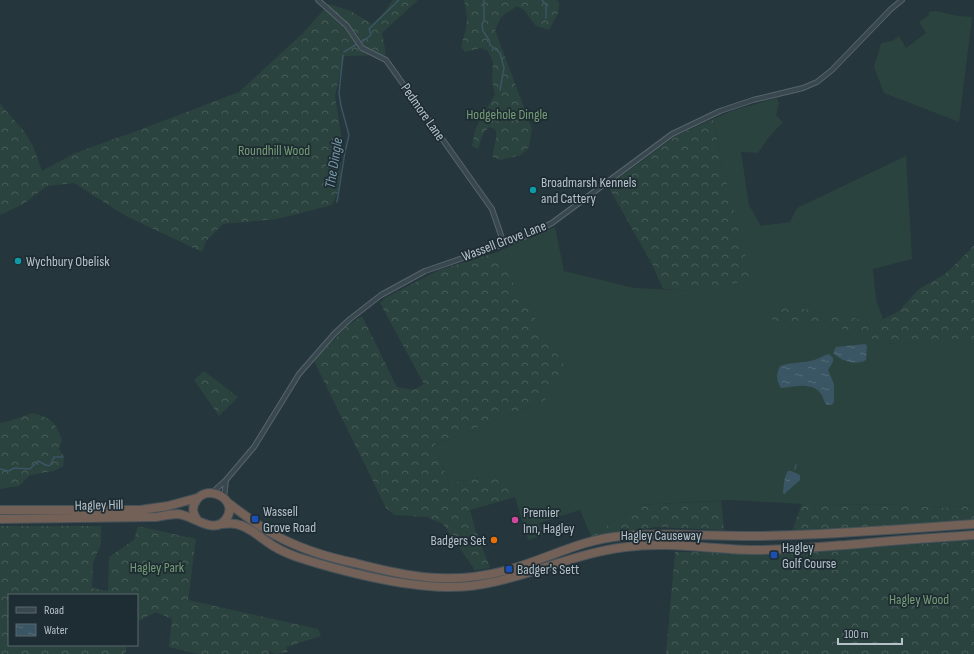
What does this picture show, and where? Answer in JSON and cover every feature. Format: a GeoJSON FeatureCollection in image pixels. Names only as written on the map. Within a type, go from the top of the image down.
{"type":"FeatureCollection","features":[{"type":"Feature","properties":{"kind":"highway"},"geometry":{"type":"LineString","coordinates":[[212,493],[226,500],[229,506],[227,519],[216,526],[208,526],[198,521],[193,513],[197,498],[203,494],[212,493]]}},
{"type":"Feature","properties":{"kind":"highway","name":"Hagley Hill"},"geometry":{"type":"LineString","coordinates":[[0,510],[140,510],[168,506],[197,498]]}},
{"type":"Feature","properties":{"kind":"highway","name":"Hagley Causeway"},"geometry":{"type":"LineString","coordinates":[[226,500],[250,520],[273,534],[303,548],[345,561],[402,575],[448,579],[480,577],[595,541],[620,536],[660,534],[759,536],[798,535],[974,524]]}},
{"type":"Feature","properties":{"kind":"highway","name":"Hagley Hill"},"geometry":{"type":"LineString","coordinates":[[0,519],[156,517],[178,514],[198,521]]}},
{"type":"Feature","properties":{"kind":"highway","name":"Hagley Causeway"},"geometry":{"type":"LineString","coordinates":[[221,524],[236,524],[243,526],[268,543],[285,552],[320,564],[401,582],[447,587],[474,585],[501,580],[568,559],[599,551],[627,547],[682,546],[758,550],[974,535]]}},
{"type":"Feature","properties":{"kind":"street","name":"Pedmore Lane"},"geometry":{"type":"LineString","coordinates":[[318,0],[346,26],[362,48],[386,60],[492,208],[504,244]]}},
{"type":"Feature","properties":{"kind":"street","name":"Wassell Grove Lane"},"geometry":{"type":"LineString","coordinates":[[212,493],[226,480],[254,447],[299,374],[334,334],[350,319],[381,295],[425,271],[524,237],[552,222],[672,134],[720,111],[753,100],[803,88],[817,82],[832,70],[891,9],[902,0]]}},
{"type":"Feature","properties":{"kind":"street"},"geometry":{"type":"LineString","coordinates":[[226,480],[226,500]]}},
{"type":"Feature","properties":{"kind":"green space","name":"Roundhill Wood"},"geometry":{"type":"Polygon","coordinates":[[[393,0],[418,0],[382,33],[386,55],[344,56],[335,96],[342,141],[340,188],[332,205],[277,219],[223,224],[206,241],[202,252],[126,216],[74,183],[47,186],[25,203],[0,215],[0,104],[24,131],[33,146],[42,171],[75,153],[239,92],[302,34],[329,4],[351,11],[372,24],[393,0]]]}},
{"type":"Feature","properties":{"kind":"green space","name":"Hodgehole Dingle"},"geometry":{"type":"Polygon","coordinates":[[[464,0],[557,0],[559,3],[558,13],[549,30],[536,26],[524,10],[517,6],[501,17],[495,30],[532,129],[529,147],[521,155],[501,160],[493,157],[496,133],[495,129],[489,127],[483,134],[478,149],[472,146],[475,130],[495,94],[492,81],[493,62],[488,51],[481,48],[465,52],[461,47],[467,24],[464,0]]]}},
{"type":"Feature","properties":{"kind":"green space"},"geometry":{"type":"Polygon","coordinates":[[[936,11],[958,16],[972,17],[959,122],[884,93],[874,67],[881,43],[892,41],[899,36],[906,48],[926,33],[919,22],[929,15],[928,12],[936,11]]]}},
{"type":"Feature","properties":{"kind":"green space"},"geometry":{"type":"Polygon","coordinates":[[[777,98],[779,103],[776,115],[783,122],[769,137],[758,153],[741,152],[749,205],[761,226],[790,222],[797,208],[906,156],[912,259],[873,269],[876,299],[883,319],[872,325],[876,342],[897,344],[974,342],[974,505],[942,508],[907,505],[802,504],[731,500],[639,505],[591,536],[580,510],[539,523],[543,535],[528,540],[515,497],[505,474],[449,483],[434,445],[544,401],[541,331],[495,253],[555,227],[564,271],[634,288],[694,291],[722,175],[721,158],[713,119],[734,110],[777,98]]]}},
{"type":"Feature","properties":{"kind":"green space"},"geometry":{"type":"Polygon","coordinates":[[[713,119],[721,158],[722,175],[725,177],[752,280],[694,291],[663,289],[652,264],[608,186],[676,136],[713,119]]]}},
{"type":"Feature","properties":{"kind":"green space"},"geometry":{"type":"Polygon","coordinates":[[[974,245],[973,343],[897,344],[876,342],[824,322],[803,320],[781,322],[768,318],[773,309],[789,306],[822,313],[844,314],[872,325],[899,311],[919,289],[945,274],[974,245]]]}},
{"type":"Feature","properties":{"kind":"green space"},"geometry":{"type":"Polygon","coordinates":[[[495,253],[568,372],[544,401],[434,445],[449,483],[505,474],[515,497],[470,510],[475,529],[490,568],[475,570],[443,524],[427,517],[394,515],[386,508],[314,361],[345,328],[362,316],[397,387],[413,390],[424,384],[380,303],[385,298],[439,270],[495,253]]]}},
{"type":"Feature","properties":{"kind":"green space"},"geometry":{"type":"Polygon","coordinates":[[[204,371],[238,397],[219,416],[194,380],[204,371]]]}},
{"type":"Feature","properties":{"kind":"green space"},"geometry":{"type":"Polygon","coordinates":[[[32,413],[52,421],[57,428],[62,440],[59,449],[64,457],[63,466],[54,471],[30,475],[19,486],[0,489],[0,423],[32,413]]]}},
{"type":"Feature","properties":{"kind":"green space"},"geometry":{"type":"Polygon","coordinates":[[[721,501],[724,530],[656,527],[591,536],[639,505],[721,501]]]}},
{"type":"Feature","properties":{"kind":"green space"},"geometry":{"type":"Polygon","coordinates":[[[802,504],[907,505],[942,508],[974,505],[974,520],[792,531],[802,504]]]}},
{"type":"Feature","properties":{"kind":"green space","name":"Hagley Park"},"geometry":{"type":"Polygon","coordinates":[[[0,526],[101,526],[101,544],[93,563],[92,588],[108,591],[109,557],[134,540],[138,526],[196,539],[188,600],[318,629],[321,636],[286,647],[288,652],[275,654],[269,651],[270,654],[198,654],[169,647],[172,619],[156,612],[138,621],[138,594],[8,594],[8,646],[127,646],[125,654],[0,654],[0,526]]]}},
{"type":"Feature","properties":{"kind":"green space","name":"Hagley Wood"},"geometry":{"type":"Polygon","coordinates":[[[974,540],[974,654],[666,654],[675,552],[799,553],[974,540]]]}},
{"type":"Feature","properties":{"kind":"water"},"geometry":{"type":"Polygon","coordinates":[[[865,344],[867,346],[866,360],[862,362],[849,362],[833,353],[836,347],[865,344]]]}},
{"type":"Feature","properties":{"kind":"water"},"geometry":{"type":"Polygon","coordinates":[[[829,354],[833,358],[833,362],[828,370],[834,384],[834,402],[832,405],[827,405],[821,394],[813,387],[802,386],[781,388],[777,377],[780,366],[806,362],[829,354]]]}},
{"type":"Feature","properties":{"kind":"water"},"geometry":{"type":"Polygon","coordinates":[[[788,471],[800,475],[800,480],[784,494],[784,481],[788,471]]]}},
{"type":"Feature","properties":{"kind":"waterway","name":"The Dingle"},"geometry":{"type":"LineString","coordinates":[[362,42],[371,35],[369,29],[399,0]]}},
{"type":"Feature","properties":{"kind":"waterway"},"geometry":{"type":"LineString","coordinates":[[484,0],[483,31],[489,40],[490,45],[500,53],[504,68],[500,90]]}},
{"type":"Feature","properties":{"kind":"waterway","name":"The Dingle"},"geometry":{"type":"LineString","coordinates":[[542,0],[546,5],[546,18]]}},
{"type":"Feature","properties":{"kind":"waterway","name":"The Dingle"},"geometry":{"type":"LineString","coordinates":[[344,52],[357,44]]}},
{"type":"Feature","properties":{"kind":"waterway","name":"The Dingle"},"geometry":{"type":"LineString","coordinates":[[337,202],[349,135],[339,93],[343,55]]}},
{"type":"Feature","properties":{"kind":"waterway"},"geometry":{"type":"LineString","coordinates":[[0,469],[9,471],[14,468],[30,469],[38,461],[48,466],[51,464],[54,457],[63,457]]}},
{"type":"Feature","properties":{"kind":"waterway"},"geometry":{"type":"LineString","coordinates":[[795,469],[796,465]]}},
{"type":"Feature","properties":{"kind":"place","name":"Broadmarsh Kennels and Cattery"},"geometry":{"type":"Point","coordinates":[533,190]}},
{"type":"Feature","properties":{"kind":"place","name":"Wychbury Obelisk"},"geometry":{"type":"Point","coordinates":[18,261]}},
{"type":"Feature","properties":{"kind":"place","name":"Wassell Grove Road"},"geometry":{"type":"Point","coordinates":[255,519]}},
{"type":"Feature","properties":{"kind":"place","name":"Premier Inn, Hagley"},"geometry":{"type":"Point","coordinates":[515,520]}},
{"type":"Feature","properties":{"kind":"place","name":"Badgers Set"},"geometry":{"type":"Point","coordinates":[494,540]}},
{"type":"Feature","properties":{"kind":"place","name":"Hagley Golf Course"},"geometry":{"type":"Point","coordinates":[774,555]}},
{"type":"Feature","properties":{"kind":"place","name":"Badger's Sett"},"geometry":{"type":"Point","coordinates":[509,569]}}]}
